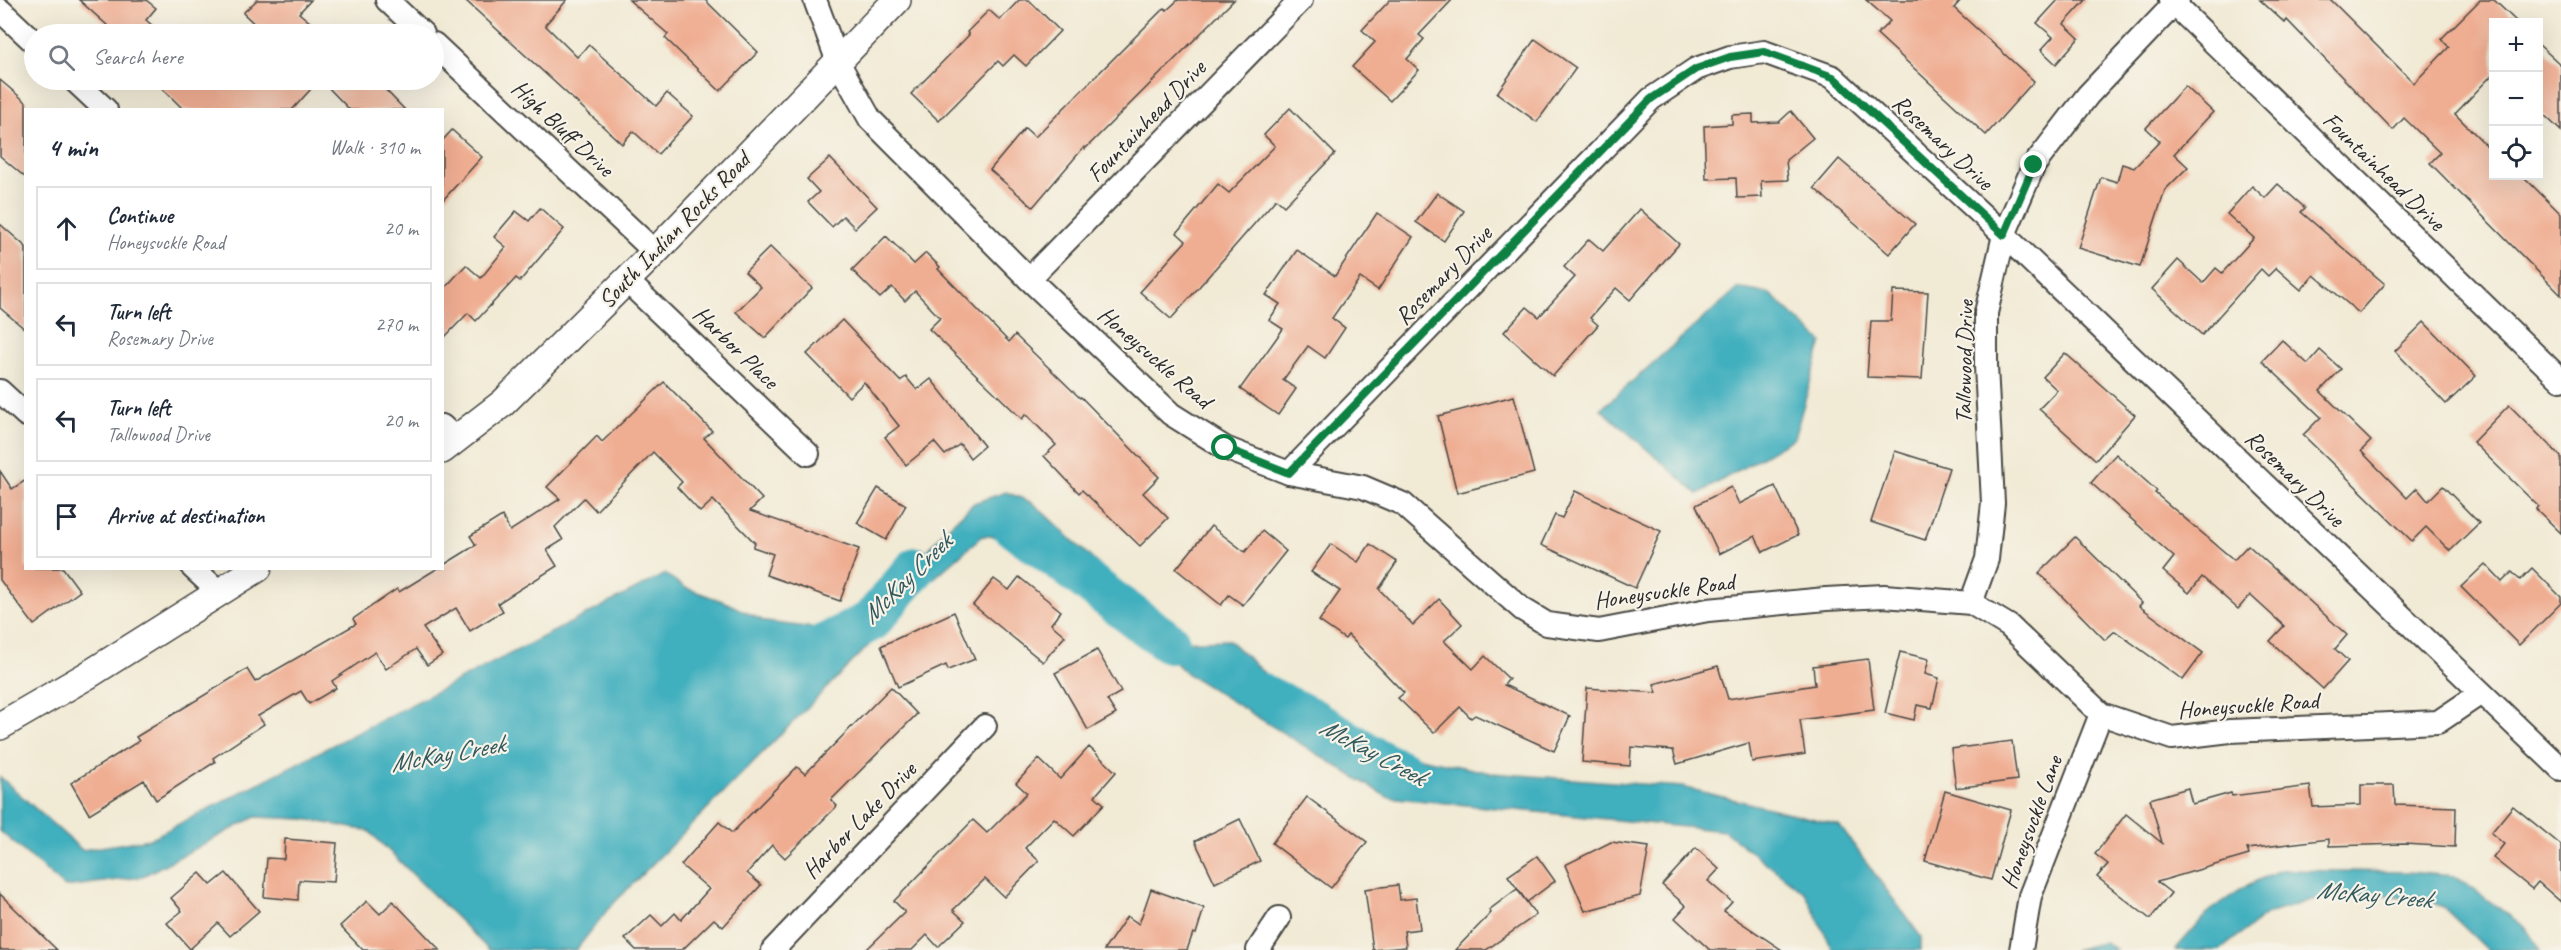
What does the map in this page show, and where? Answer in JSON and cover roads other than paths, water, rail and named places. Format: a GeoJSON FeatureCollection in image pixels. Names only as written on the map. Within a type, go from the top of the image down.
{"type":"FeatureCollection","features":[{"type":"Feature","properties":{"kind":"street"},"geometry":{"type":"LineString","coordinates":[[387,0],[412,24]]}},
{"type":"Feature","properties":{"kind":"street","name":"Honeysuckle Road"},"geometry":{"type":"LineString","coordinates":[[815,0],[837,62],[870,119],[1029,279],[1171,414],[1225,448],[1289,473],[1364,487],[1403,504],[1522,609],[1547,624],[1599,631],[1708,610],[1884,596],[1971,603],[2009,626],[2101,714],[2172,738],[2230,731],[2438,722],[2481,693]]}},
{"type":"Feature","properties":{"kind":"street","name":"South Indian Rocks Road"},"geometry":{"type":"LineString","coordinates":[[447,439],[503,403],[655,252],[897,0]]}},
{"type":"Feature","properties":{"kind":"street","name":"Fountainhead Drive"},"geometry":{"type":"LineString","coordinates":[[1029,279],[1301,0]]}},
{"type":"Feature","properties":{"kind":"street","name":"Fountainhead Drive"},"geometry":{"type":"LineString","coordinates":[[2174,1],[2561,380]]}},
{"type":"Feature","properties":{"kind":"street","name":"Tallowood Drive"},"geometry":{"type":"LineString","coordinates":[[1971,603],[1986,559],[1993,503],[1986,313],[2004,235],[2034,165],[2088,95],[2174,1]]}},
{"type":"Feature","properties":{"kind":"street"},"geometry":{"type":"LineString","coordinates":[[0,10],[24,33]]}},
{"type":"Feature","properties":{"kind":"street","name":"Rosemary Drive"},"geometry":{"type":"LineString","coordinates":[[1289,473],[1651,99],[1696,69],[1730,57],[1764,52],[1833,77],[2004,235],[2561,769]]}},
{"type":"Feature","properties":{"kind":"street","name":"High Bluff Drive"},"geometry":{"type":"LineString","coordinates":[[444,53],[655,252]]}},
{"type":"Feature","properties":{"kind":"street"},"geometry":{"type":"LineString","coordinates":[[85,90],[104,108]]}},
{"type":"Feature","properties":{"kind":"street","name":"Harbor Place"},"geometry":{"type":"LineString","coordinates":[[626,280],[808,454]]}},
{"type":"Feature","properties":{"kind":"street"},"geometry":{"type":"LineString","coordinates":[[0,391],[24,413]]}},
{"type":"Feature","properties":{"kind":"street"},"geometry":{"type":"LineString","coordinates":[[195,570],[219,592]]}},
{"type":"Feature","properties":{"kind":"street"},"geometry":{"type":"LineString","coordinates":[[0,726],[88,675],[255,570]]}},
{"type":"Feature","properties":{"kind":"street","name":"Honeysuckle Lane"},"geometry":{"type":"LineString","coordinates":[[2022,950],[2030,896],[2101,714]]}},
{"type":"Feature","properties":{"kind":"street","name":"Harbor Lake Drive"},"geometry":{"type":"LineString","coordinates":[[772,950],[985,726]]}},
{"type":"Feature","properties":{"kind":"street"},"geometry":{"type":"LineString","coordinates":[[1258,950],[1279,918]]}},
{"type":"Feature","properties":{"kind":"water"},"geometry":{"type":"Polygon","coordinates":[[[1738,288],[1770,294],[1822,342],[1794,438],[1698,494],[1601,409],[1738,288]]]}},
{"type":"Feature","properties":{"kind":"water"},"geometry":{"type":"Polygon","coordinates":[[[1006,492],[1033,503],[1140,604],[1174,642],[1229,640],[1335,740],[1491,773],[1682,787],[1839,825],[1921,937],[1921,950],[1833,950],[1805,893],[1724,831],[1387,797],[1186,673],[1092,580],[1026,537],[982,536],[923,588],[893,621],[878,611],[943,532],[974,503],[1006,492]]]}},
{"type":"Feature","properties":{"kind":"water"},"geometry":{"type":"Polygon","coordinates":[[[665,574],[686,588],[725,602],[766,622],[816,628],[856,610],[884,630],[608,909],[576,950],[489,950],[369,831],[304,819],[255,817],[141,877],[65,887],[0,831],[0,777],[82,850],[150,839],[665,574]]]}},
{"type":"Feature","properties":{"kind":"water"},"geometry":{"type":"Polygon","coordinates":[[[2280,870],[2407,872],[2455,876],[2525,927],[2540,950],[2488,950],[2443,907],[2431,902],[2372,894],[2311,900],[2267,914],[2220,950],[2175,950],[2209,911],[2248,885],[2280,870]]]}},
{"type":"Feature","properties":{"kind":"water"},"geometry":{"type":"Polygon","coordinates":[[[2105,942],[2116,950],[2074,950],[2105,942]]]}},
{"type":"Feature","properties":{"kind":"waterway","name":"McKay Creek"},"geometry":{"type":"LineString","coordinates":[[1012,526],[1169,642]]}},
{"type":"Feature","properties":{"kind":"waterway","name":"McKay Creek"},"geometry":{"type":"LineString","coordinates":[[820,647],[871,621],[916,568]]}},
{"type":"Feature","properties":{"kind":"waterway","name":"McKay Creek"},"geometry":{"type":"LineString","coordinates":[[1262,694],[1311,718],[1383,763],[1402,771]]}}]}
